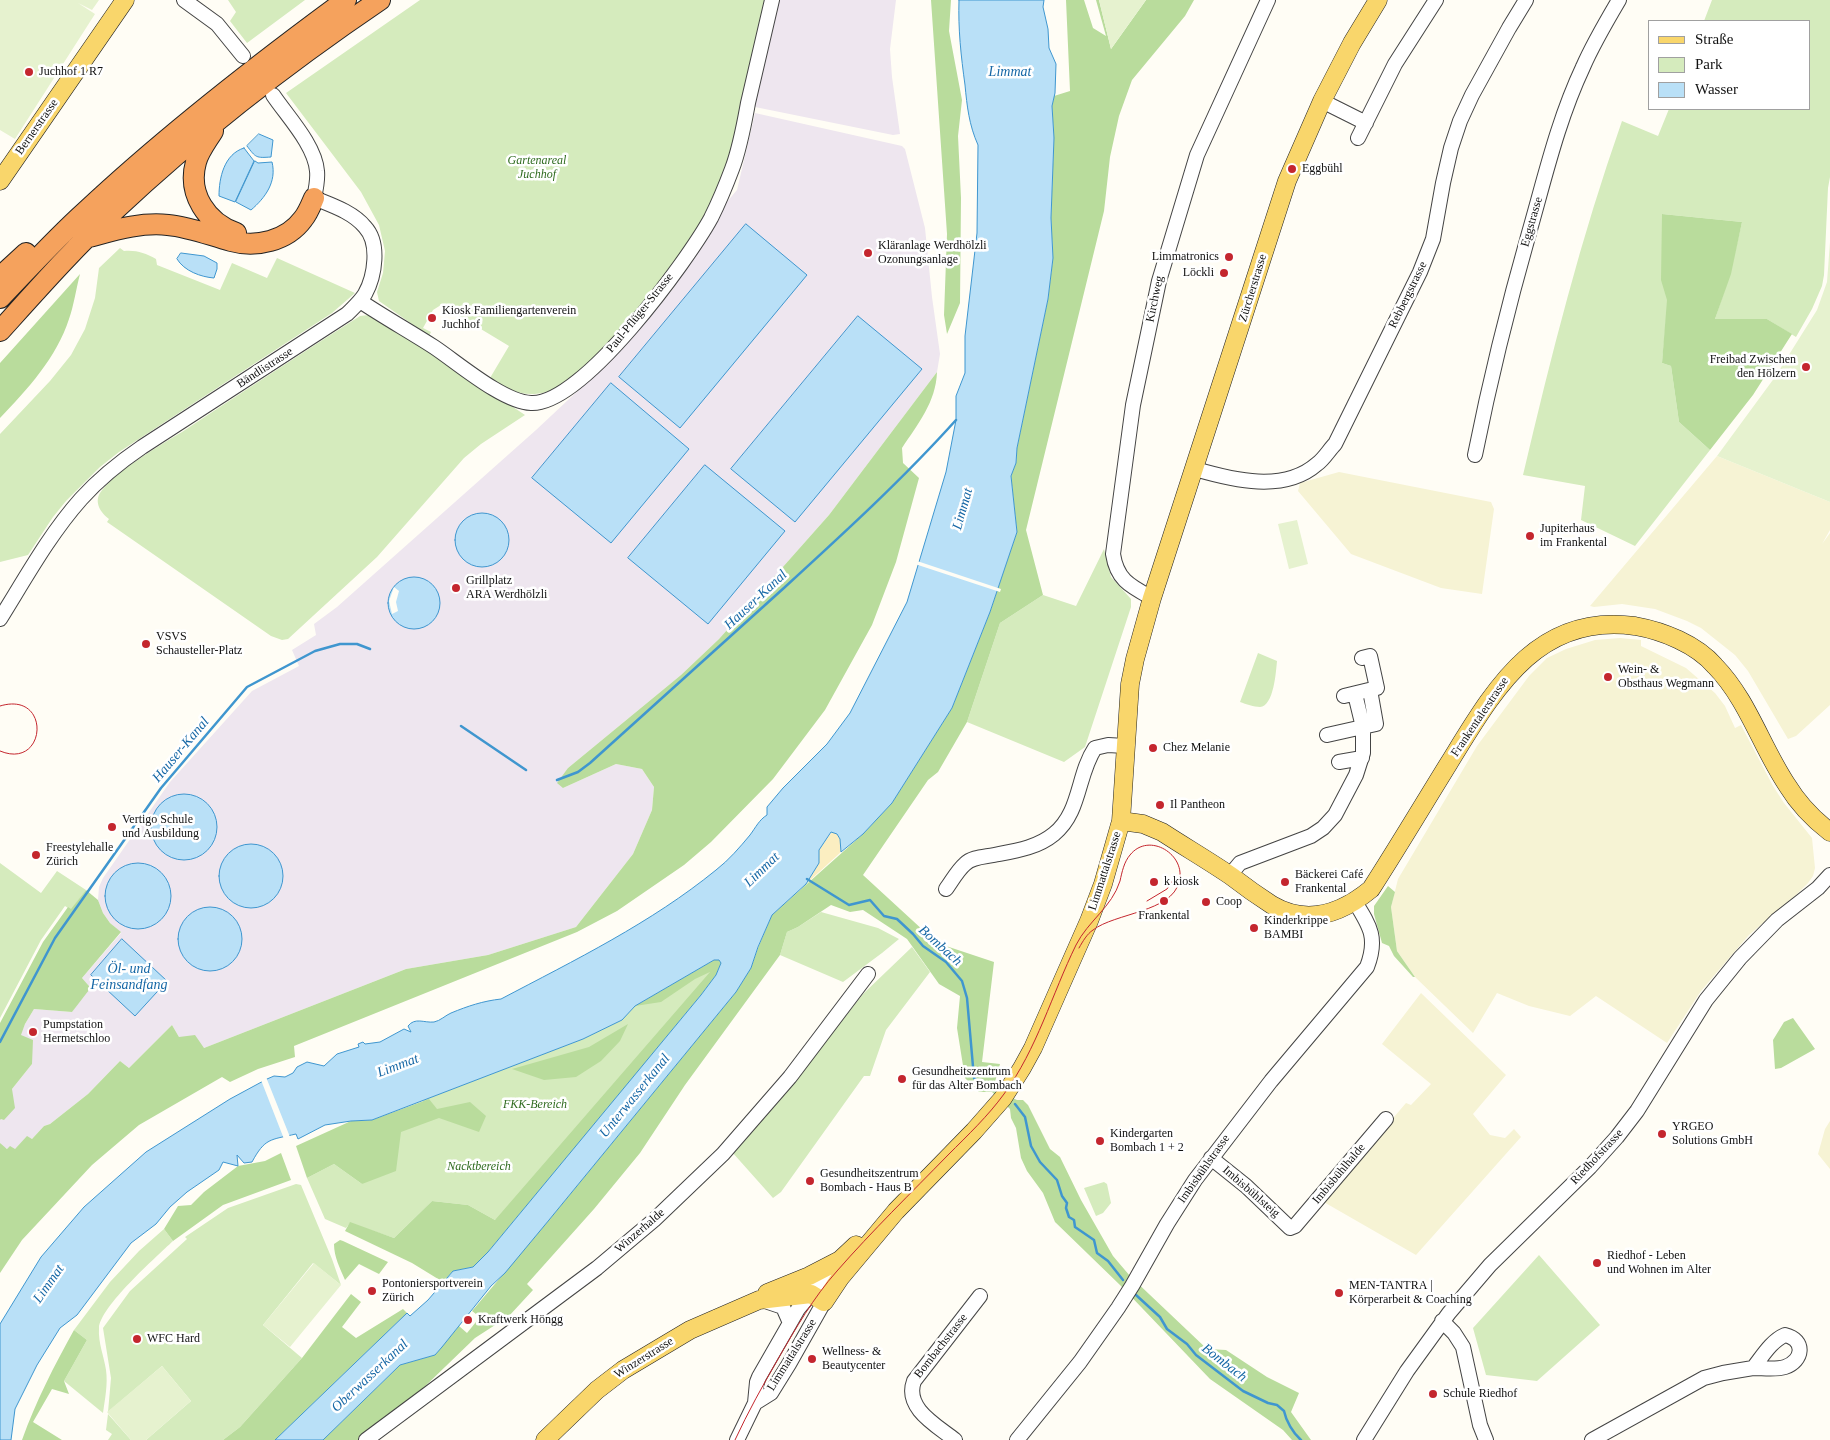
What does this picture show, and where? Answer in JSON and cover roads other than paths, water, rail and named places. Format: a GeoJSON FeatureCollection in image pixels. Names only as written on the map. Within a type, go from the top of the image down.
{"type":"FeatureCollection","features":[{"type":"Feature","properties":{"kind":"highway"},"geometry":{"type":"LineString","coordinates":[[0,277],[84,207],[219,89],[236,82],[346,0]]}},
{"type":"Feature","properties":{"kind":"highway"},"geometry":{"type":"LineString","coordinates":[[0,331],[87,238],[117,220],[171,159],[274,76],[380,0]]}},
{"type":"Feature","properties":{"kind":"highway"},"geometry":{"type":"LineString","coordinates":[[222,117],[200,151],[194,174],[194,185],[199,201],[205,212],[215,222],[227,230],[240,234],[262,234],[283,225],[314,198]]}},
{"type":"Feature","properties":{"kind":"highway"},"geometry":{"type":"LineString","coordinates":[[117,220],[166,224],[194,229],[240,243],[254,244],[267,242],[284,235],[298,224],[306,214],[314,198]]}},
{"type":"Feature","properties":{"kind":"highway"},"geometry":{"type":"LineString","coordinates":[[0,298],[84,207]]}},
{"type":"Feature","properties":{"kind":"main road","name":"Bernerstrasse"},"geometry":{"type":"LineString","coordinates":[[0,181],[124,0]]}},
{"type":"Feature","properties":{"kind":"main road","name":"Zürcherstrasse"},"geometry":{"type":"LineString","coordinates":[[1193,473],[1277,210],[1296,160],[1322,101],[1352,43],[1378,0]]}},
{"type":"Feature","properties":{"kind":"main road","name":"Limmattalstrasse"},"geometry":{"type":"LineString","coordinates":[[817,1298],[840,1278],[879,1234],[896,1211],[1003,1098],[1022,1068],[1089,921],[1103,884],[1121,821],[1130,684],[1135,660],[1152,598],[1193,473]]}},
{"type":"Feature","properties":{"kind":"main road","name":"Frankentalerstrasse"},"geometry":{"type":"LineString","coordinates":[[1121,821],[1143,824],[1162,832],[1230,875],[1274,906],[1302,915],[1320,916],[1337,912],[1355,902],[1371,888],[1476,719],[1506,678],[1532,652],[1567,633],[1588,627],[1627,625],[1652,630],[1675,638],[1715,665],[1736,692],[1787,786],[1810,815],[1830,832]]}},
{"type":"Feature","properties":{"kind":"main road","name":"Limmattalstrasse"},"geometry":{"type":"LineString","coordinates":[[840,1260],[875,1226],[896,1211]]}},
{"type":"Feature","properties":{"kind":"main road","name":"Winzerstrasse"},"geometry":{"type":"LineString","coordinates":[[545,1440],[597,1390],[623,1370],[690,1330],[759,1300],[769,1291],[789,1284],[840,1260]]}},
{"type":"Feature","properties":{"kind":"main road","name":"Winzerstrasse"},"geometry":{"type":"LineString","coordinates":[[759,1300],[817,1298]]}},
{"type":"Feature","properties":{"kind":"street"},"geometry":{"type":"LineString","coordinates":[[184,0],[216,24],[243,56]]}},
{"type":"Feature","properties":{"kind":"street","name":"Paul-Pflüger-Strasse"},"geometry":{"type":"LineString","coordinates":[[360,301],[492,387],[519,401],[539,404],[561,393],[603,359],[657,296],[711,218],[732,169],[740,144],[772,0]]}},
{"type":"Feature","properties":{"kind":"street","name":"Kirchweg"},"geometry":{"type":"LineString","coordinates":[[1152,598],[1124,580],[1118,573],[1113,554],[1133,405],[1159,281],[1197,155],[1268,0]]}},
{"type":"Feature","properties":{"kind":"street"},"geometry":{"type":"LineString","coordinates":[[1358,138],[1395,64],[1436,0]]}},
{"type":"Feature","properties":{"kind":"street","name":"Rebbergstrasse"},"geometry":{"type":"LineString","coordinates":[[1193,473],[1250,481],[1290,479],[1318,464],[1335,444],[1420,272],[1433,239],[1451,148],[1460,121],[1472,95],[1526,0]]}},
{"type":"Feature","properties":{"kind":"street","name":"Eggstrasse"},"geometry":{"type":"LineString","coordinates":[[1475,455],[1504,321],[1553,147],[1582,68],[1619,0]]}},
{"type":"Feature","properties":{"kind":"street"},"geometry":{"type":"LineString","coordinates":[[273,96],[313,154],[317,168],[314,198]]}},
{"type":"Feature","properties":{"kind":"street"},"geometry":{"type":"LineString","coordinates":[[1322,101],[1366,123]]}},
{"type":"Feature","properties":{"kind":"street","name":"Bändlistrasse"},"geometry":{"type":"LineString","coordinates":[[0,619],[56,531],[94,485],[122,461],[323,331],[347,314],[366,293],[374,263],[372,238],[365,226],[354,217],[314,198]]}},
{"type":"Feature","properties":{"kind":"street"},"geometry":{"type":"LineString","coordinates":[[1230,875],[1240,863],[1311,836],[1335,815],[1343,802],[1362,758],[1364,742],[1363,727],[1349,695],[1378,688],[1370,656],[1362,658]]}},
{"type":"Feature","properties":{"kind":"street"},"geometry":{"type":"LineString","coordinates":[[1327,735],[1376,724],[1370,690]]}},
{"type":"Feature","properties":{"kind":"street"},"geometry":{"type":"LineString","coordinates":[[946,889],[966,863],[975,858],[1026,849],[1042,843],[1056,833],[1068,819],[1095,748],[1108,745],[1125,746]]}},
{"type":"Feature","properties":{"kind":"street"},"geometry":{"type":"LineString","coordinates":[[1339,762],[1362,758]]}},
{"type":"Feature","properties":{"kind":"street","name":"Riedhofstrasse"},"geometry":{"type":"LineString","coordinates":[[1364,1440],[1407,1371],[1442,1321],[1490,1265],[1590,1167],[1617,1137],[1637,1111],[1706,1000],[1740,958],[1777,920],[1818,888],[1830,875]]}},
{"type":"Feature","properties":{"kind":"street","name":"Imbisbühlstrasse"},"geometry":{"type":"LineString","coordinates":[[1018,1440],[1080,1362],[1118,1308],[1167,1224],[1211,1158],[1271,1081],[1367,967],[1372,947],[1372,932],[1355,902]]}},
{"type":"Feature","properties":{"kind":"street","name":"Winzerhalde"},"geometry":{"type":"LineString","coordinates":[[366,1440],[598,1268],[654,1220],[723,1154],[790,1077],[868,974]]}},
{"type":"Feature","properties":{"kind":"street","name":"Imbisbühlhalde"},"geometry":{"type":"LineString","coordinates":[[1290,1228],[1295,1226],[1386,1119]]}},
{"type":"Feature","properties":{"kind":"street","name":"Imbisbühlsteig"},"geometry":{"type":"LineString","coordinates":[[1211,1158],[1246,1186],[1290,1228]]}},
{"type":"Feature","properties":{"kind":"street","name":"Limmattalstrasse"},"geometry":{"type":"LineString","coordinates":[[755,1403],[771,1393],[817,1298],[840,1260]]}},
{"type":"Feature","properties":{"kind":"street"},"geometry":{"type":"LineString","coordinates":[[789,1284],[803,1288],[817,1298]]}},
{"type":"Feature","properties":{"kind":"street","name":"Bombachstrasse"},"geometry":{"type":"LineString","coordinates":[[955,1440],[918,1409],[912,1398],[911,1389],[914,1381],[980,1296]]}},
{"type":"Feature","properties":{"kind":"street","name":"Limmattalstrasse"},"geometry":{"type":"LineString","coordinates":[[737,1440],[755,1403],[757,1382],[790,1323],[798,1309],[817,1298]]}},
{"type":"Feature","properties":{"kind":"street"},"geometry":{"type":"LineString","coordinates":[[759,1300],[773,1302],[783,1307],[790,1323]]}},
{"type":"Feature","properties":{"kind":"street"},"geometry":{"type":"LineString","coordinates":[[1442,1321],[1454,1333],[1463,1347],[1480,1425],[1486,1440]]}},
{"type":"Feature","properties":{"kind":"street"},"geometry":{"type":"LineString","coordinates":[[1592,1440],[1704,1378],[1723,1372],[1753,1368]]}},
{"type":"Feature","properties":{"kind":"water","name":"Limmat"},"geometry":{"type":"Polygon","coordinates":[[[959,0],[1044,0],[1043,7],[1048,29],[1049,48],[1056,64],[1055,93],[1052,106],[1054,138],[1051,218],[1053,258],[1048,299],[1017,448],[1016,463],[1011,476],[1017,532],[990,612],[952,708],[892,803],[863,834],[841,852],[840,839],[837,834],[831,832],[819,850],[819,863],[806,884],[772,915],[751,968],[736,992],[549,1220],[505,1273],[491,1286],[435,1355],[400,1365],[323,1440],[275,1440],[407,1313],[410,1316],[428,1300],[453,1271],[473,1267],[488,1252],[701,995],[716,975],[721,963],[719,960],[714,960],[635,1006],[622,1020],[583,1039],[372,1120],[325,1125],[298,1139],[296,1134],[274,1139],[261,1148],[252,1162],[244,1163],[237,1155],[238,1166],[223,1162],[219,1170],[187,1192],[170,1207],[156,1224],[131,1243],[77,1315],[60,1328],[37,1365],[15,1409],[11,1440],[0,1440],[0,1324],[41,1257],[84,1207],[146,1152],[230,1099],[267,1079],[274,1076],[285,1077],[293,1073],[297,1067],[307,1062],[324,1066],[337,1054],[359,1047],[358,1044],[363,1042],[365,1044],[380,1042],[404,1029],[411,1032],[408,1026],[411,1023],[420,1021],[434,1022],[470,1006],[501,999],[639,924],[691,889],[730,858],[767,815],[767,807],[783,788],[827,744],[850,713],[907,602],[946,472],[956,420],[956,396],[965,373],[965,336],[977,233],[978,145],[970,123],[960,42],[959,0]]]}},
{"type":"Feature","properties":{"kind":"water"},"geometry":{"type":"Polygon","coordinates":[[[259,134],[273,140],[271,157],[257,156],[247,146],[259,134]]]}},
{"type":"Feature","properties":{"kind":"water"},"geometry":{"type":"Polygon","coordinates":[[[244,148],[254,161],[235,202],[219,196],[220,182],[227,161],[237,151],[244,148]]]}},
{"type":"Feature","properties":{"kind":"water"},"geometry":{"type":"Polygon","coordinates":[[[255,161],[258,163],[272,162],[273,176],[269,189],[251,210],[236,202],[255,161]]]}},
{"type":"Feature","properties":{"kind":"water"},"geometry":{"type":"Polygon","coordinates":[[[746,224],[807,275],[680,428],[619,377],[746,224]]]}},
{"type":"Feature","properties":{"kind":"water"},"geometry":{"type":"Polygon","coordinates":[[[181,253],[204,256],[217,263],[214,278],[198,275],[184,267],[177,259],[181,253]]]}},
{"type":"Feature","properties":{"kind":"water"},"geometry":{"type":"Polygon","coordinates":[[[858,316],[922,369],[795,522],[731,469],[858,316]]]}},
{"type":"Feature","properties":{"kind":"water"},"geometry":{"type":"Polygon","coordinates":[[[611,383],[689,449],[611,543],[532,478],[611,383]]]}},
{"type":"Feature","properties":{"kind":"water"},"geometry":{"type":"Polygon","coordinates":[[[705,465],[785,531],[708,624],[628,558],[705,465]]]}},
{"type":"Feature","properties":{"kind":"water"},"geometry":{"type":"Polygon","coordinates":[[[477,513],[487,513],[501,521],[507,530],[509,540],[507,550],[501,559],[487,567],[477,567],[467,562],[460,555],[455,545],[455,535],[460,525],[467,518],[477,513]]]}},
{"type":"Feature","properties":{"kind":"water"},"geometry":{"type":"Polygon","coordinates":[[[409,577],[419,577],[428,581],[436,589],[440,603],[436,617],[428,625],[419,629],[409,629],[400,625],[392,617],[388,608],[388,598],[392,589],[400,581],[409,577]]]}},
{"type":"Feature","properties":{"kind":"water"},"geometry":{"type":"Polygon","coordinates":[[[190,794],[208,803],[215,814],[217,827],[215,840],[208,851],[197,858],[178,860],[160,851],[153,840],[151,821],[160,803],[171,796],[190,794]]]}},
{"type":"Feature","properties":{"kind":"water"},"geometry":{"type":"Polygon","coordinates":[[[251,844],[269,850],[277,858],[283,876],[277,894],[269,902],[251,908],[233,902],[225,894],[219,876],[225,858],[233,850],[251,844]]]}},
{"type":"Feature","properties":{"kind":"water"},"geometry":{"type":"Polygon","coordinates":[[[138,863],[151,865],[166,878],[169,883],[171,896],[169,909],[156,924],[151,927],[138,929],[125,927],[110,914],[107,909],[105,896],[107,883],[120,868],[125,865],[138,863]]]}},
{"type":"Feature","properties":{"kind":"water"},"geometry":{"type":"Polygon","coordinates":[[[210,907],[222,909],[233,916],[240,927],[242,939],[240,951],[233,962],[222,969],[210,971],[198,969],[187,962],[180,951],[178,939],[180,927],[187,916],[198,909],[210,907]]]}},
{"type":"Feature","properties":{"kind":"water","name":"Öl- und Feinsandfang"},"geometry":{"type":"Polygon","coordinates":[[[122,939],[167,981],[135,1016],[91,975],[122,939]]]}},
{"type":"Feature","properties":{"kind":"waterway","name":"Hauser-Kanal"},"geometry":{"type":"LineString","coordinates":[[557,780],[578,772],[590,763],[807,567],[873,505],[956,420]]}},
{"type":"Feature","properties":{"kind":"waterway","name":"Hauser-Kanal"},"geometry":{"type":"LineString","coordinates":[[0,1042],[55,938],[161,788],[247,687],[315,651],[340,644],[357,644],[370,649]]}},
{"type":"Feature","properties":{"kind":"waterway","name":"Hauser-Kanal"},"geometry":{"type":"LineString","coordinates":[[461,726],[526,770]]}},
{"type":"Feature","properties":{"kind":"waterway","name":"Bombach"},"geometry":{"type":"LineString","coordinates":[[807,879],[849,905],[870,900],[884,916],[897,919],[923,946],[946,962],[962,981],[967,998],[974,1078],[985,1088],[994,1090]]}},
{"type":"Feature","properties":{"kind":"waterway","name":"Bombach"},"geometry":{"type":"LineString","coordinates":[[1015,1104],[1025,1117],[1031,1146],[1040,1162],[1057,1180],[1062,1196],[1067,1203],[1066,1208],[1069,1217],[1074,1220],[1075,1227],[1094,1240],[1097,1253],[1108,1261],[1123,1280]]}},
{"type":"Feature","properties":{"kind":"waterway","name":"Bombach"},"geometry":{"type":"LineString","coordinates":[[1136,1295],[1160,1317],[1167,1329],[1187,1344],[1196,1355],[1243,1391],[1268,1403],[1277,1405],[1284,1411],[1290,1427],[1301,1440]]}},
{"type":"Feature","properties":{"kind":"tram line"},"geometry":{"type":"LineString","coordinates":[[0,706],[17,704],[29,709],[35,718],[37,730],[34,741],[27,750],[16,754],[0,751]]}},
{"type":"Feature","properties":{"kind":"tram line"},"geometry":{"type":"LineString","coordinates":[[735,1440],[791,1336],[828,1281],[991,1110],[1016,1077],[1035,1040],[1076,945],[1111,899],[1130,855],[1138,848],[1147,845],[1165,849],[1172,855],[1180,872],[1179,882],[1174,892],[1166,900],[1155,906],[1103,924],[1093,930],[1079,948]]}},
{"type":"Feature","properties":{"kind":"tram line"},"geometry":{"type":"LineString","coordinates":[[1147,901],[1167,889],[1175,877]]}},
{"type":"Feature","properties":{"kind":"place","name":"Juchhof 1 R7"},"geometry":{"type":"Point","coordinates":[29,72]}},
{"type":"Feature","properties":{"kind":"place","name":"Eggbühl"},"geometry":{"type":"Point","coordinates":[1292,169]}},
{"type":"Feature","properties":{"kind":"place","name":"Kläranlage Werdhölzli Ozonungsanlage"},"geometry":{"type":"Point","coordinates":[868,253]}},
{"type":"Feature","properties":{"kind":"place","name":"Limmatronics"},"geometry":{"type":"Point","coordinates":[1229,257]}},
{"type":"Feature","properties":{"kind":"place","name":"Löckli"},"geometry":{"type":"Point","coordinates":[1224,273]}},
{"type":"Feature","properties":{"kind":"place","name":"Kiosk Familiengartenverein Juchhof"},"geometry":{"type":"Point","coordinates":[432,318]}},
{"type":"Feature","properties":{"kind":"place","name":"Freibad Zwischen den Hölzern"},"geometry":{"type":"Point","coordinates":[1806,367]}},
{"type":"Feature","properties":{"kind":"place","name":"Jupiterhaus im Frankental"},"geometry":{"type":"Point","coordinates":[1530,536]}},
{"type":"Feature","properties":{"kind":"place","name":"Grillplatz ARA Werdhölzli"},"geometry":{"type":"Point","coordinates":[456,588]}},
{"type":"Feature","properties":{"kind":"place","name":"VSVS Schausteller-Platz"},"geometry":{"type":"Point","coordinates":[146,644]}},
{"type":"Feature","properties":{"kind":"place","name":"Wein- & Obsthaus Wegmann"},"geometry":{"type":"Point","coordinates":[1608,677]}},
{"type":"Feature","properties":{"kind":"place","name":"Chez Melanie"},"geometry":{"type":"Point","coordinates":[1153,748]}},
{"type":"Feature","properties":{"kind":"place","name":"Il Pantheon"},"geometry":{"type":"Point","coordinates":[1160,805]}},
{"type":"Feature","properties":{"kind":"place","name":"Vertigo Schule und Ausbildung"},"geometry":{"type":"Point","coordinates":[112,827]}},
{"type":"Feature","properties":{"kind":"place","name":"Freestylehalle Zürich"},"geometry":{"type":"Point","coordinates":[36,855]}},
{"type":"Feature","properties":{"kind":"place","name":"k kiosk"},"geometry":{"type":"Point","coordinates":[1154,882]}},
{"type":"Feature","properties":{"kind":"place","name":"Bäckerei Café Frankental"},"geometry":{"type":"Point","coordinates":[1285,882]}},
{"type":"Feature","properties":{"kind":"place","name":"Frankental"},"geometry":{"type":"Point","coordinates":[1164,901]}},
{"type":"Feature","properties":{"kind":"place","name":"Coop"},"geometry":{"type":"Point","coordinates":[1206,902]}},
{"type":"Feature","properties":{"kind":"place","name":"Kinderkrippe BAMBI"},"geometry":{"type":"Point","coordinates":[1254,928]}},
{"type":"Feature","properties":{"kind":"place","name":"Pumpstation Hermetschloo"},"geometry":{"type":"Point","coordinates":[33,1032]}},
{"type":"Feature","properties":{"kind":"place","name":"Gesundheitszentrum für das Alter Bombach"},"geometry":{"type":"Point","coordinates":[902,1079]}},
{"type":"Feature","properties":{"kind":"place","name":"YRGEO Solutions GmbH"},"geometry":{"type":"Point","coordinates":[1662,1134]}},
{"type":"Feature","properties":{"kind":"place","name":"Kindergarten Bombach 1 + 2"},"geometry":{"type":"Point","coordinates":[1100,1141]}},
{"type":"Feature","properties":{"kind":"place","name":"Gesundheitszentrum Bombach - Haus B"},"geometry":{"type":"Point","coordinates":[810,1181]}},
{"type":"Feature","properties":{"kind":"place","name":"Riedhof - Leben und Wohnen im Alter"},"geometry":{"type":"Point","coordinates":[1597,1263]}},
{"type":"Feature","properties":{"kind":"place","name":"Pontoniersportverein Zürich"},"geometry":{"type":"Point","coordinates":[372,1291]}},
{"type":"Feature","properties":{"kind":"place","name":"MEN-TANTRA | Körperarbeit & Coaching"},"geometry":{"type":"Point","coordinates":[1339,1293]}},
{"type":"Feature","properties":{"kind":"place","name":"Kraftwerk Höngg"},"geometry":{"type":"Point","coordinates":[468,1320]}},
{"type":"Feature","properties":{"kind":"place","name":"WFC Hard"},"geometry":{"type":"Point","coordinates":[137,1339]}},
{"type":"Feature","properties":{"kind":"place","name":"Wellness- & Beautycenter"},"geometry":{"type":"Point","coordinates":[812,1359]}},
{"type":"Feature","properties":{"kind":"place","name":"Schule Riedhof"},"geometry":{"type":"Point","coordinates":[1433,1394]}},
{"type":"Feature","properties":{"kind":"park label","name":"Gartenareal Juchhof"},"geometry":{"type":"Point","coordinates":[537,168]}},
{"type":"Feature","properties":{"kind":"park label","name":"FKK-Bereich"},"geometry":{"type":"Point","coordinates":[535,1105]}},
{"type":"Feature","properties":{"kind":"park label","name":"Nacktbereich"},"geometry":{"type":"Point","coordinates":[479,1167]}},
{"type":"Feature","properties":{"kind":"water label","name":"Unterwasserkanal"},"geometry":{"type":"Point","coordinates":[635,1096]}},
{"type":"Feature","properties":{"kind":"water label","name":"Oberwasserkanal"},"geometry":{"type":"Point","coordinates":[370,1376]}}]}
